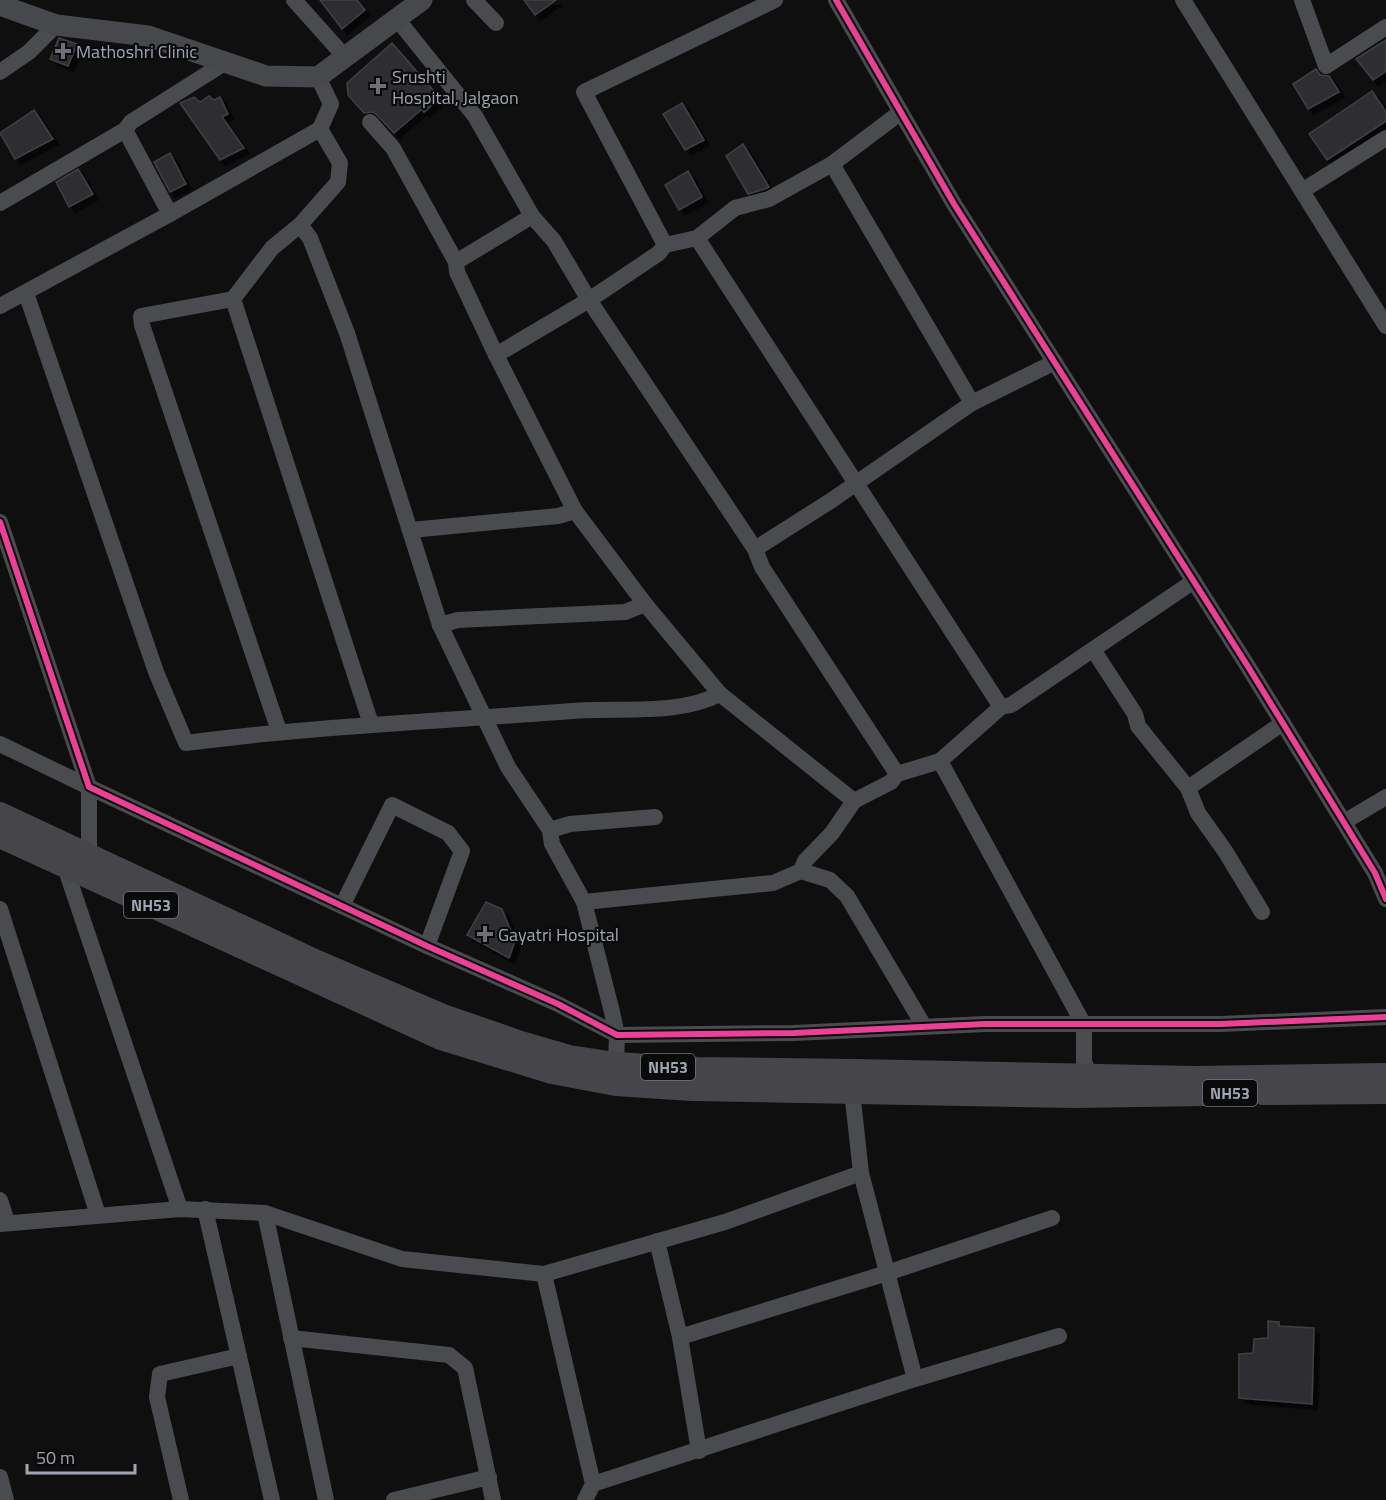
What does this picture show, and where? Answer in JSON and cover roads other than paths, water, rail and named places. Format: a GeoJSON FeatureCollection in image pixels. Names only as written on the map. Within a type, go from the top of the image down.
{"type":"FeatureCollection","features":[{"type":"Feature","properties":{"kind":"highway","name":"NH53"},"geometry":{"type":"LineString","coordinates":[[0,814],[317,962],[443,1016],[569,1057],[616,1064],[806,1073],[1083,1080],[1386,1092]]}},
{"type":"Feature","properties":{"kind":"highway","name":"NH53"},"geometry":{"type":"LineString","coordinates":[[0,837],[64,864],[441,1038],[521,1064],[616,1084],[692,1089],[852,1091],[1083,1080],[1386,1075]]}},
{"type":"Feature","properties":{"kind":"main road"},"geometry":{"type":"LineString","coordinates":[[0,5],[56,25],[148,36],[266,76],[318,77],[422,0]]}},
{"type":"Feature","properties":{"kind":"street"},"geometry":{"type":"LineString","coordinates":[[294,0],[345,57]]}},
{"type":"Feature","properties":{"kind":"street"},"geometry":{"type":"LineString","coordinates":[[474,0],[496,23]]}},
{"type":"Feature","properties":{"kind":"street"},"geometry":{"type":"LineString","coordinates":[[665,245],[584,92],[775,0]]}},
{"type":"Feature","properties":{"kind":"street"},"geometry":{"type":"LineString","coordinates":[[836,0],[954,204],[1283,723],[1375,873],[1386,899]]}},
{"type":"Feature","properties":{"kind":"street"},"geometry":{"type":"LineString","coordinates":[[1183,0],[1386,326]]}},
{"type":"Feature","properties":{"kind":"street"},"geometry":{"type":"LineString","coordinates":[[1302,0],[1326,66],[1386,27]]}},
{"type":"Feature","properties":{"kind":"street"},"geometry":{"type":"LineString","coordinates":[[397,19],[475,116],[532,216],[554,242],[589,300],[755,549],[762,567],[897,774]]}},
{"type":"Feature","properties":{"kind":"street"},"geometry":{"type":"LineString","coordinates":[[0,72],[29,52],[56,25]]}},
{"type":"Feature","properties":{"kind":"street"},"geometry":{"type":"LineString","coordinates":[[0,203],[125,130],[131,122],[226,63]]}},
{"type":"Feature","properties":{"kind":"street"},"geometry":{"type":"LineString","coordinates":[[0,306],[320,129],[331,104],[318,77]]}},
{"type":"Feature","properties":{"kind":"street"},"geometry":{"type":"LineString","coordinates":[[495,355],[589,300],[659,253],[665,245],[697,238],[735,208],[769,199],[832,164],[901,112]]}},
{"type":"Feature","properties":{"kind":"street"},"geometry":{"type":"LineString","coordinates":[[370,122],[393,148],[456,262],[457,272],[495,355],[575,511],[645,604],[720,694],[854,801]]}},
{"type":"Feature","properties":{"kind":"street"},"geometry":{"type":"LineString","coordinates":[[279,731],[142,325],[141,316],[233,299],[272,248],[300,225],[338,182],[340,163],[320,129]]}},
{"type":"Feature","properties":{"kind":"street"},"geometry":{"type":"LineString","coordinates":[[125,130],[170,214]]}},
{"type":"Feature","properties":{"kind":"street"},"geometry":{"type":"LineString","coordinates":[[1302,191],[1386,138]]}},
{"type":"Feature","properties":{"kind":"street"},"geometry":{"type":"LineString","coordinates":[[832,164],[972,403]]}},
{"type":"Feature","properties":{"kind":"street"},"geometry":{"type":"LineString","coordinates":[[456,262],[532,216]]}},
{"type":"Feature","properties":{"kind":"street"},"geometry":{"type":"LineString","coordinates":[[300,225],[310,238],[347,333],[440,625],[508,767],[550,830],[552,844],[584,902],[617,1035],[616,1064]]}},
{"type":"Feature","properties":{"kind":"street"},"geometry":{"type":"LineString","coordinates":[[697,238],[1001,707]]}},
{"type":"Feature","properties":{"kind":"street"},"geometry":{"type":"LineString","coordinates":[[26,293],[156,672],[186,743],[279,731],[371,724],[656,708],[707,701],[720,694]]}},
{"type":"Feature","properties":{"kind":"street"},"geometry":{"type":"LineString","coordinates":[[233,299],[371,724]]}},
{"type":"Feature","properties":{"kind":"street"},"geometry":{"type":"LineString","coordinates":[[755,549],[832,500],[972,403],[1055,362]]}},
{"type":"Feature","properties":{"kind":"street"},"geometry":{"type":"LineString","coordinates":[[411,530],[558,516],[575,511]]}},
{"type":"Feature","properties":{"kind":"street"},"geometry":{"type":"LineString","coordinates":[[0,522],[89,788],[89,857]]}},
{"type":"Feature","properties":{"kind":"street"},"geometry":{"type":"LineString","coordinates":[[801,871],[806,861],[832,832],[854,801],[891,782],[897,774],[940,761],[1001,707],[1011,705],[1094,651],[1194,581]]}},
{"type":"Feature","properties":{"kind":"street"},"geometry":{"type":"LineString","coordinates":[[440,625],[458,620],[625,612],[645,604]]}},
{"type":"Feature","properties":{"kind":"street"},"geometry":{"type":"LineString","coordinates":[[1094,651],[1135,714],[1138,726],[1188,788],[1198,813],[1225,850],[1262,912]]}},
{"type":"Feature","properties":{"kind":"street"},"geometry":{"type":"LineString","coordinates":[[1188,788],[1283,723]]}},
{"type":"Feature","properties":{"kind":"street"},"geometry":{"type":"LineString","coordinates":[[0,744],[427,946],[558,1004],[617,1035],[794,1033],[924,1026],[1220,1024],[1386,1017]]}},
{"type":"Feature","properties":{"kind":"street"},"geometry":{"type":"LineString","coordinates":[[940,761],[1084,1025],[1083,1080]]}},
{"type":"Feature","properties":{"kind":"street"},"geometry":{"type":"LineString","coordinates":[[1344,822],[1386,797]]}},
{"type":"Feature","properties":{"kind":"street"},"geometry":{"type":"LineString","coordinates":[[342,906],[392,805],[448,833],[462,851],[427,946]]}},
{"type":"Feature","properties":{"kind":"street"},"geometry":{"type":"LineString","coordinates":[[550,830],[570,824],[655,817]]}},
{"type":"Feature","properties":{"kind":"street"},"geometry":{"type":"LineString","coordinates":[[64,864],[180,1209]]}},
{"type":"Feature","properties":{"kind":"street"},"geometry":{"type":"LineString","coordinates":[[584,902],[772,883],[801,871],[830,880],[847,896],[924,1026]]}},
{"type":"Feature","properties":{"kind":"street"},"geometry":{"type":"LineString","coordinates":[[0,909],[98,1215]]}},
{"type":"Feature","properties":{"kind":"street"},"geometry":{"type":"LineString","coordinates":[[852,1091],[861,1173],[915,1379]]}},
{"type":"Feature","properties":{"kind":"street"},"geometry":{"type":"LineString","coordinates":[[0,1200],[3,1223],[180,1209],[264,1213],[402,1259],[544,1274],[725,1222],[861,1173]]}},
{"type":"Feature","properties":{"kind":"street"},"geometry":{"type":"LineString","coordinates":[[205,1209],[272,1500]]}},
{"type":"Feature","properties":{"kind":"street"},"geometry":{"type":"LineString","coordinates":[[264,1213],[326,1500]]}},
{"type":"Feature","properties":{"kind":"street"},"geometry":{"type":"LineString","coordinates":[[680,1337],[887,1273],[1052,1218]]}},
{"type":"Feature","properties":{"kind":"street"},"geometry":{"type":"LineString","coordinates":[[657,1241],[680,1337],[699,1451]]}},
{"type":"Feature","properties":{"kind":"street"},"geometry":{"type":"LineString","coordinates":[[544,1274],[593,1484],[585,1500]]}},
{"type":"Feature","properties":{"kind":"street"},"geometry":{"type":"LineString","coordinates":[[593,1484],[915,1379],[1059,1336]]}},
{"type":"Feature","properties":{"kind":"street"},"geometry":{"type":"LineString","coordinates":[[291,1338],[449,1355],[459,1361],[465,1368],[493,1500]]}},
{"type":"Feature","properties":{"kind":"street"},"geometry":{"type":"LineString","coordinates":[[181,1500],[157,1397],[160,1374],[239,1356]]}},
{"type":"Feature","properties":{"kind":"street"},"geometry":{"type":"LineString","coordinates":[[0,1477],[6,1500]]}},
{"type":"Feature","properties":{"kind":"street"},"geometry":{"type":"LineString","coordinates":[[394,1500],[489,1478]]}},
{"type":"Feature","properties":{"kind":"place","name":"Mathoshri Clinic"},"geometry":{"type":"Point","coordinates":[63,51]}},
{"type":"Feature","properties":{"kind":"place","name":"Srushti Hospital, Jalgaon"},"geometry":{"type":"Point","coordinates":[378,86]}},
{"type":"Feature","properties":{"kind":"place","name":"Gayatri Hospital"},"geometry":{"type":"Point","coordinates":[485,934]}}]}
